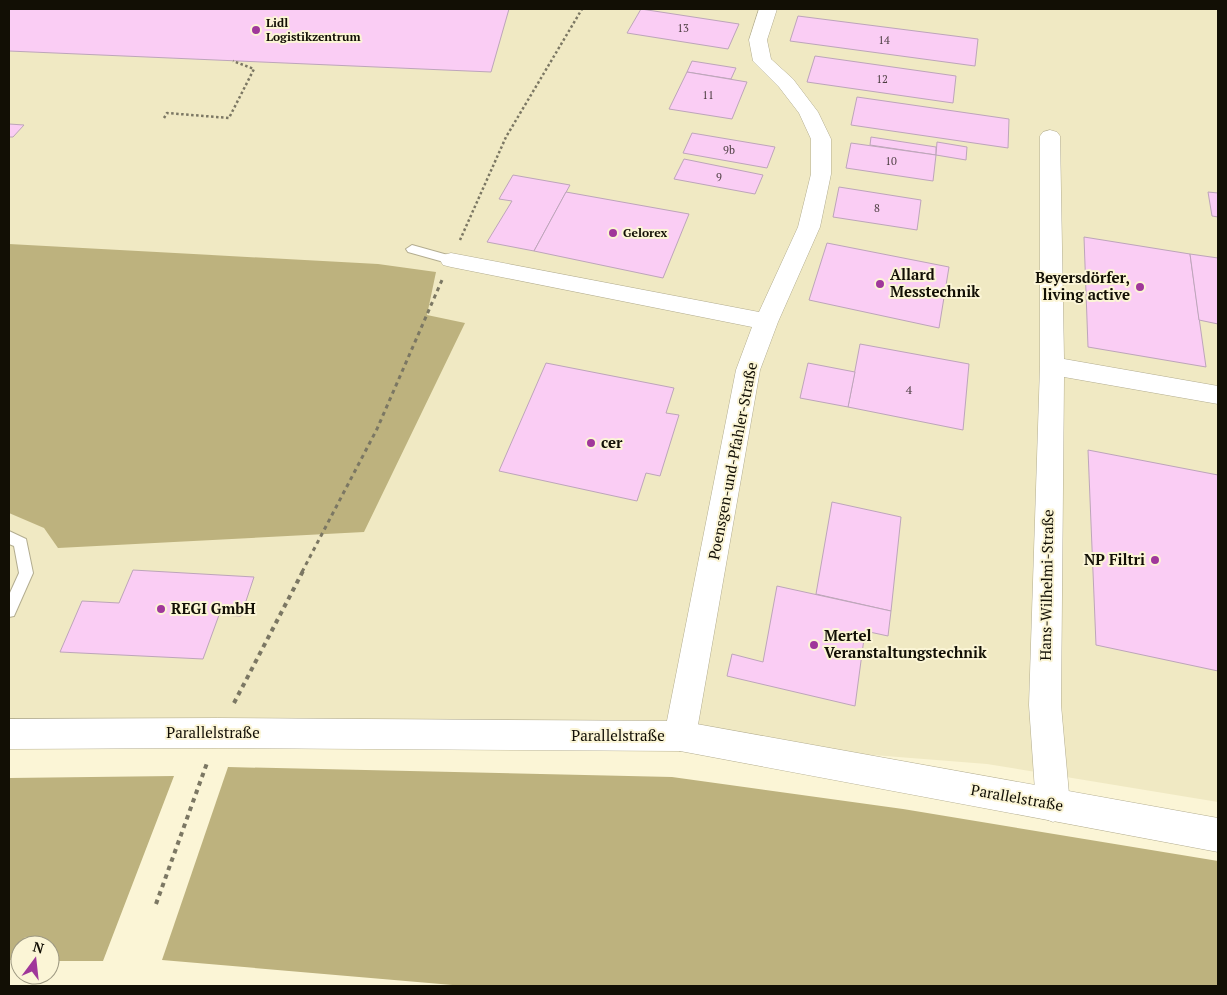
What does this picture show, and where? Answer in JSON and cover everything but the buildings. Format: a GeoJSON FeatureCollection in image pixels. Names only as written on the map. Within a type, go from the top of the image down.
{"type":"FeatureCollection","features":[{"type":"Feature","properties":{"kind":"street","name":"Poensgen-und-Pfahler-Straße"},"geometry":{"type":"LineString","coordinates":[[680,736],[748,370],[766,322],[808,227],[821,174],[821,138],[808,112],[786,83],[762,61],[758,40],[768,9]]}},
{"type":"Feature","properties":{"kind":"street","name":"Hans-Wilhelmi-Straße"},"geometry":{"type":"LineString","coordinates":[[1050,136],[1052,366],[1045,705],[1053,805]]}},
{"type":"Feature","properties":{"kind":"street"},"geometry":{"type":"LineString","coordinates":[[451,260],[766,322]]}},
{"type":"Feature","properties":{"kind":"street"},"geometry":{"type":"LineString","coordinates":[[1052,366],[1218,395]]}},
{"type":"Feature","properties":{"kind":"street","name":"Parallelstraße"},"geometry":{"type":"LineString","coordinates":[[9,734],[218,732],[680,736],[1218,835]]}},
{"type":"Feature","properties":{"kind":"lane"},"geometry":{"type":"LineString","coordinates":[[412,249],[451,260]]}},
{"type":"Feature","properties":{"kind":"lane"},"geometry":{"type":"LineString","coordinates":[[9,537],[21,543],[26,573],[9,611]]}},
{"type":"Feature","properties":{"kind":"path"},"geometry":{"type":"LineString","coordinates":[[156,904],[218,732],[377,429],[506,137],[582,9]]}},
{"type":"Feature","properties":{"kind":"path"},"geometry":{"type":"LineString","coordinates":[[164,118],[167,113],[229,118],[254,69],[233,61]]}},
{"type":"Feature","properties":{"kind":"shaded area"},"geometry":{"type":"Polygon","coordinates":[[[9,9],[1218,9],[1218,802],[987,764],[681,740],[9,727],[9,9]]]}},
{"type":"Feature","properties":{"kind":"shaded area"},"geometry":{"type":"Polygon","coordinates":[[[9,244],[378,264],[436,272],[427,315],[465,323],[364,532],[58,548],[44,528],[9,513],[9,244]]]}},
{"type":"Feature","properties":{"kind":"shaded area"},"geometry":{"type":"Polygon","coordinates":[[[228,767],[672,777],[903,809],[1218,861],[1218,986],[464,986],[162,960],[228,767]]]}},
{"type":"Feature","properties":{"kind":"shaded area"},"geometry":{"type":"Polygon","coordinates":[[[174,776],[103,961],[60,961],[60,935],[10,935],[9,960],[9,778],[174,776]]]}},
{"type":"Feature","properties":{"kind":"place","name":"Lidl Logistikzentrum"},"geometry":{"type":"Point","coordinates":[256,30]}},
{"type":"Feature","properties":{"kind":"place","name":"Gelorex"},"geometry":{"type":"Point","coordinates":[613,233]}},
{"type":"Feature","properties":{"kind":"place","name":"Allard Messtechnik"},"geometry":{"type":"Point","coordinates":[880,284]}},
{"type":"Feature","properties":{"kind":"place","name":"Beyersdörfer, living active"},"geometry":{"type":"Point","coordinates":[1140,287]}},
{"type":"Feature","properties":{"kind":"place","name":"cer"},"geometry":{"type":"Point","coordinates":[591,443]}},
{"type":"Feature","properties":{"kind":"place","name":"NP Filtri"},"geometry":{"type":"Point","coordinates":[1155,560]}},
{"type":"Feature","properties":{"kind":"place","name":"REGI GmbH"},"geometry":{"type":"Point","coordinates":[161,609]}},
{"type":"Feature","properties":{"kind":"place","name":"Mertel Veranstaltungstechnik"},"geometry":{"type":"Point","coordinates":[814,645]}}]}
